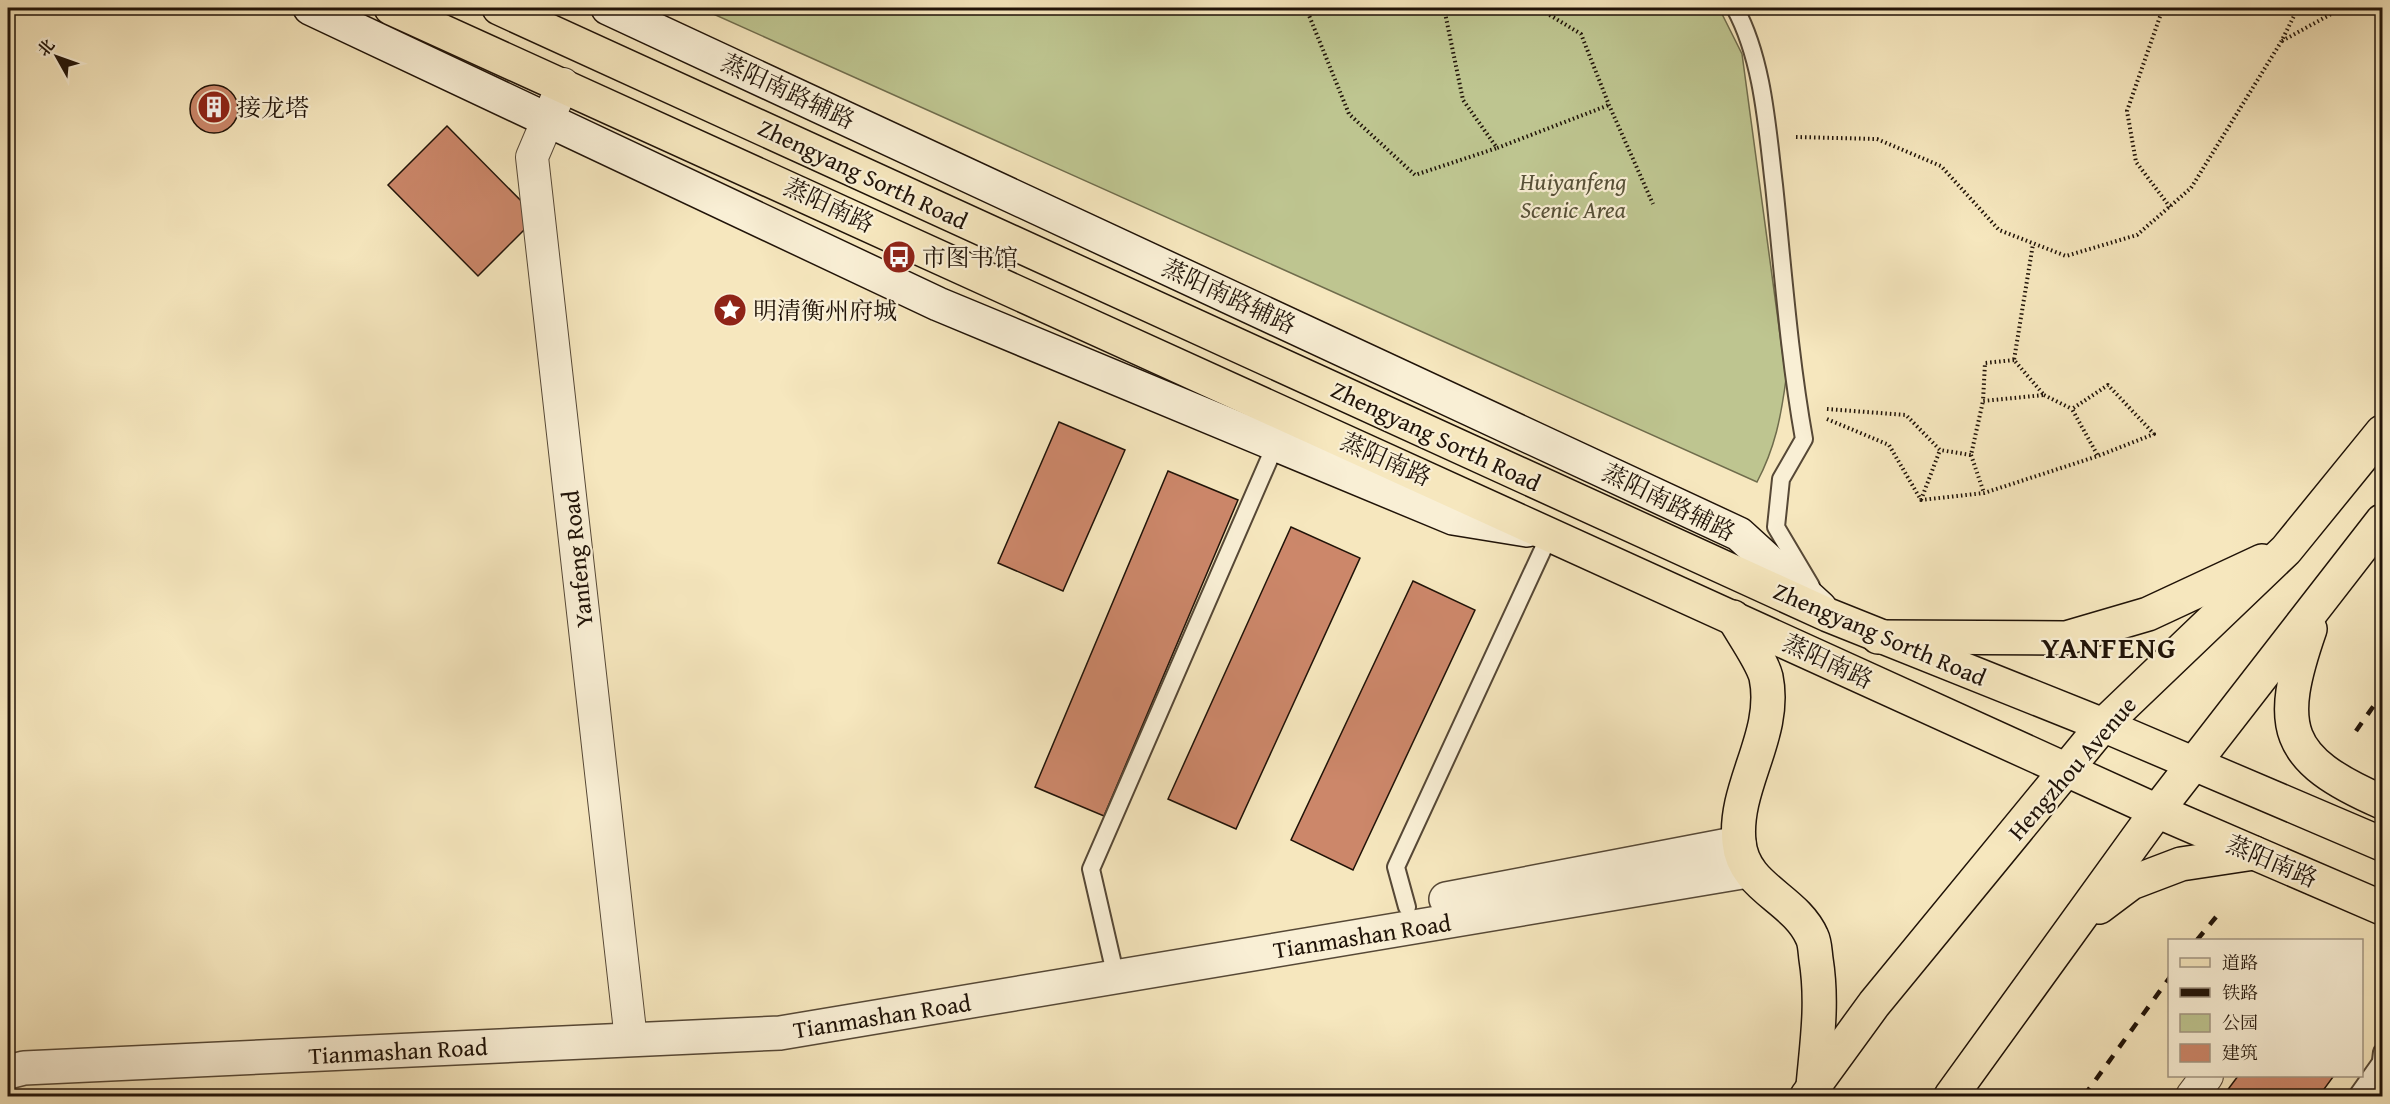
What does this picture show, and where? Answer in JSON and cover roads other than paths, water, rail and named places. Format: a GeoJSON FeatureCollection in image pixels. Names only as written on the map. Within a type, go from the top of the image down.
{"type":"FeatureCollection","features":[{"type":"Feature","properties":{"kind":"main road","name":"蒸阳南路"},"geometry":{"type":"LineString","coordinates":[[391,8],[563,84],[2157,811],[2382,908]]}},
{"type":"Feature","properties":{"kind":"main road","name":"Zhengyang Sorth Road"},"geometry":{"type":"LineString","coordinates":[[499,8],[1828,615],[1878,637],[2103,725],[2382,843]]}},
{"type":"Feature","properties":{"kind":"main road","name":"Hengzhou Avenue"},"geometry":{"type":"LineString","coordinates":[[1810,1092],[1874,1004],[2103,725],[2286,550],[2382,432]]}},
{"type":"Feature","properties":{"kind":"main road"},"geometry":{"type":"LineString","coordinates":[[1951,1096],[2157,811],[2382,521]]}},
{"type":"Feature","properties":{"kind":"main road"},"geometry":{"type":"LineString","coordinates":[[1878,637],[2066,638],[2148,614],[2286,550]]}},
{"type":"Feature","properties":{"kind":"main road"},"geometry":{"type":"LineString","coordinates":[[2320,601],[2295,671],[2290,698],[2294,733],[2303,752],[2344,785],[2382,802]]}},
{"type":"Feature","properties":{"kind":"main road"},"geometry":{"type":"LineString","coordinates":[[1733,617],[1766,676],[1767,705],[1758,754],[1742,803],[1743,857],[1767,890],[1797,913],[1813,938],[1821,994],[1810,1092]]}},
{"type":"Feature","properties":{"kind":"main road"},"geometry":{"type":"LineString","coordinates":[[2075,924],[2131,883],[2181,864],[2254,853]]}},
{"type":"Feature","properties":{"kind":"street"},"geometry":{"type":"LineString","coordinates":[[310,8],[938,304],[1453,518],[1550,534]]}},
{"type":"Feature","properties":{"kind":"street","name":"蒸阳南路辅路"},"geometry":{"type":"LineString","coordinates":[[608,8],[1739,534],[1828,615]]}},
{"type":"Feature","properties":{"kind":"street","name":"Yanfeng Road"},"geometry":{"type":"LineString","coordinates":[[563,84],[532,157],[630,1033]]}},
{"type":"Feature","properties":{"kind":"street","name":"Tianmashan Road"},"geometry":{"type":"LineString","coordinates":[[8,1057],[33,1053],[630,1033],[780,1033],[1743,857]]}},
{"type":"Feature","properties":{"kind":"street","name":"Tianmashan Road"},"geometry":{"type":"LineString","coordinates":[[8,1072],[36,1067],[630,1033],[770,1018],[1407,907],[1743,857]]}},
{"type":"Feature","properties":{"kind":"street"},"geometry":{"type":"LineString","coordinates":[[2192,1096],[2206,1077]]}},
{"type":"Feature","properties":{"kind":"lane"},"geometry":{"type":"LineString","coordinates":[[1735,8],[1744,25],[1758,76],[1769,137],[1798,407],[1804,439],[1781,479],[1776,527],[1828,615]]}},
{"type":"Feature","properties":{"kind":"lane"},"geometry":{"type":"LineString","coordinates":[[1112,960],[1091,868],[1288,415]]}},
{"type":"Feature","properties":{"kind":"lane"},"geometry":{"type":"LineString","coordinates":[[1407,907],[1396,867],[1550,534]]}},
{"type":"Feature","properties":{"kind":"lane"},"geometry":{"type":"LineString","coordinates":[[2357,1096],[2381,1058]]}},
{"type":"Feature","properties":{"kind":"lane"},"geometry":{"type":"LineString","coordinates":[[2378,1096],[2381,1058]]}},
{"type":"Feature","properties":{"kind":"railway"},"geometry":{"type":"LineString","coordinates":[[2356,731],[2382,694]]}},
{"type":"Feature","properties":{"kind":"railway"},"geometry":{"type":"LineString","coordinates":[[2198,939],[2216,917]]}},
{"type":"Feature","properties":{"kind":"railway"},"geometry":{"type":"LineString","coordinates":[[2084,1096],[2168,980]]}},
{"type":"Feature","properties":{"kind":"place","name":"接龙塔"},"geometry":{"type":"Point","coordinates":[214,107]}},
{"type":"Feature","properties":{"kind":"place","name":"市图书馆"},"geometry":{"type":"Point","coordinates":[899,257]}},
{"type":"Feature","properties":{"kind":"place","name":"明清衡州府城"},"geometry":{"type":"Point","coordinates":[730,310]}},
{"type":"Feature","properties":{"kind":"district","name":"YANFENG"},"geometry":{"type":"Point","coordinates":[2109,647]}},
{"type":"Feature","properties":{"kind":"park label","name":"Huiyanfeng Scenic Area"},"geometry":{"type":"Point","coordinates":[1573,195]}}]}
